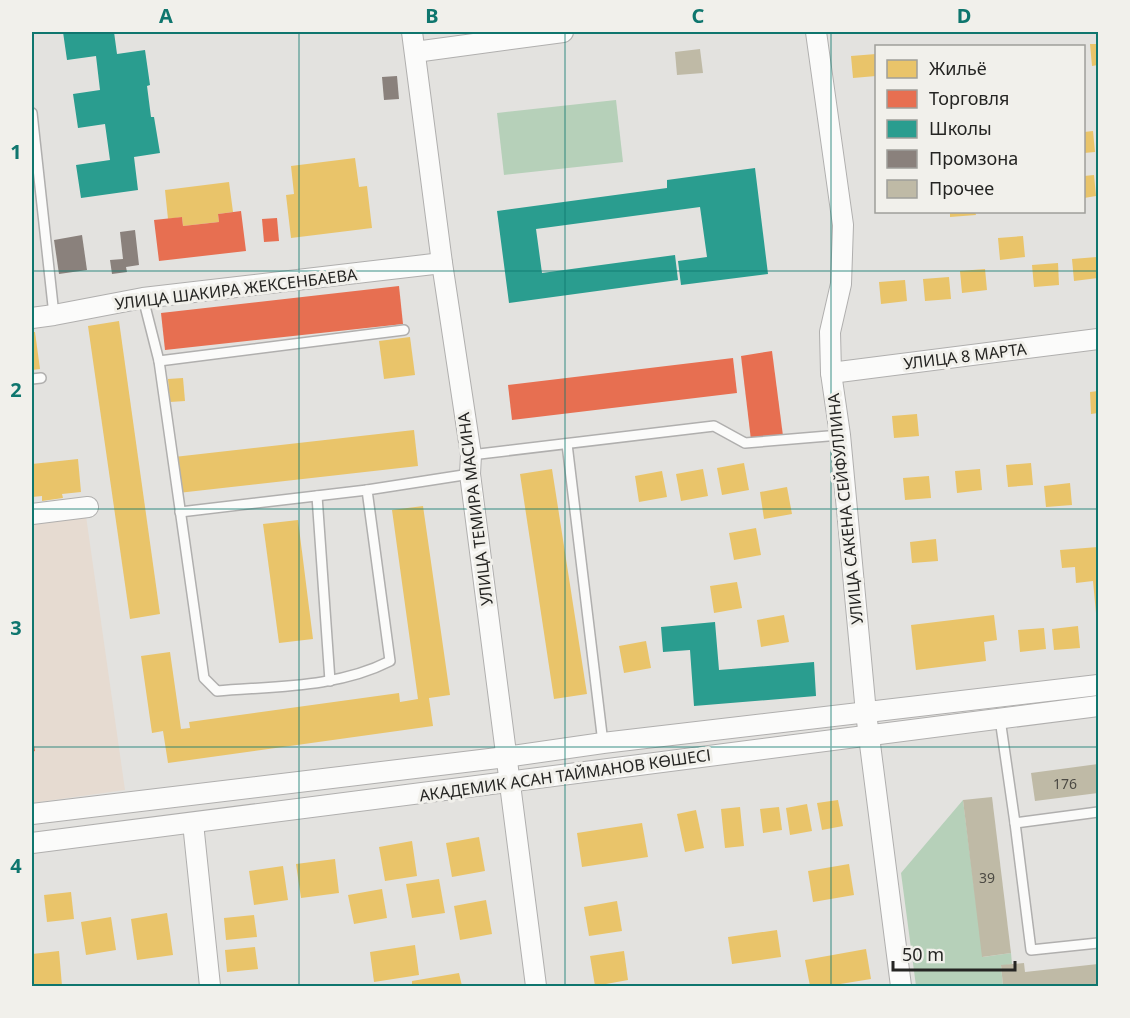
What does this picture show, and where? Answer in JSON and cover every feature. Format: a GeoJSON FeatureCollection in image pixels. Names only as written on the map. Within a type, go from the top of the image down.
{"type":"FeatureCollection","features":[{"type":"Feature","properties":{"kind":"street","name":"УЛИЦА ТЕМИРА МАСИНА"},"geometry":{"type":"LineString","coordinates":[[412,32],[471,465],[508,782],[536,987]]}},
{"type":"Feature","properties":{"kind":"street"},"geometry":{"type":"LineString","coordinates":[[415,52],[563,32]]}},
{"type":"Feature","properties":{"kind":"street","name":"УЛИЦА САКЕНА СЕЙФУЛЛИНА"},"geometry":{"type":"LineString","coordinates":[[816,32],[843,225],[841,284],[830,332],[831,373],[840,435],[868,735],[901,987]]}},
{"type":"Feature","properties":{"kind":"street","name":"УЛИЦА ШАКИРА ЖЕКСЕНБАЕВА"},"geometry":{"type":"LineString","coordinates":[[32,318],[143,298],[442,263]]}},
{"type":"Feature","properties":{"kind":"street","name":"УЛИЦА 8 МАРТА"},"geometry":{"type":"LineString","coordinates":[[831,373],[1098,339]]}},
{"type":"Feature","properties":{"kind":"street"},"geometry":{"type":"LineString","coordinates":[[32,514],[87,507]]}},
{"type":"Feature","properties":{"kind":"street","name":"АКАДЕМИК АСАН ТАЙМАНОВ КӨШЕСІ"},"geometry":{"type":"LineString","coordinates":[[32,814],[506,757],[603,743],[1098,685]]}},
{"type":"Feature","properties":{"kind":"street","name":"АКАДЕМИК АСАН ТАЙМАНОВ КӨШЕСІ"},"geometry":{"type":"LineString","coordinates":[[32,843],[1098,706]]}},
{"type":"Feature","properties":{"kind":"street"},"geometry":{"type":"LineString","coordinates":[[193,824],[210,987]]}},
{"type":"Feature","properties":{"kind":"lane"},"geometry":{"type":"LineString","coordinates":[[32,118],[54,315]]}},
{"type":"Feature","properties":{"kind":"lane"},"geometry":{"type":"LineString","coordinates":[[143,298],[159,361],[204,678],[217,691],[330,681],[370,671],[390,661],[367,490]]}},
{"type":"Feature","properties":{"kind":"lane"},"geometry":{"type":"LineString","coordinates":[[159,361],[404,330]]}},
{"type":"Feature","properties":{"kind":"lane"},"geometry":{"type":"LineString","coordinates":[[180,512],[367,490],[567,444],[714,426],[745,443],[840,435]]}},
{"type":"Feature","properties":{"kind":"lane"},"geometry":{"type":"LineString","coordinates":[[567,444],[603,743]]}},
{"type":"Feature","properties":{"kind":"lane"},"geometry":{"type":"LineString","coordinates":[[317,496],[330,681]]}},
{"type":"Feature","properties":{"kind":"lane"},"geometry":{"type":"LineString","coordinates":[[1000,718],[1031,950],[1098,942]]}},
{"type":"Feature","properties":{"kind":"lane"},"geometry":{"type":"LineString","coordinates":[[1015,823],[1098,812]]}},
{"type":"Feature","properties":{"kind":"shaded area"},"geometry":{"type":"Polygon","coordinates":[[[86,516],[125,790],[32,803],[32,524],[86,516]]]}},
{"type":"Feature","properties":{"kind":"green space"},"geometry":{"type":"Polygon","coordinates":[[[616,100],[623,162],[504,175],[497,113],[616,100]]]}},
{"type":"Feature","properties":{"kind":"green space"},"geometry":{"type":"Polygon","coordinates":[[[963,800],[983,957],[1011,953],[1012,964],[1001,966],[1003,986],[916,986],[901,873],[963,800]]]}},
{"type":"Feature","properties":{"kind":"building: Жильё"},"geometry":{"type":"Polygon","coordinates":[[[1090,44],[1098,44],[1098,65],[1092,66],[1090,44]]]}},
{"type":"Feature","properties":{"kind":"building: Жильё"},"geometry":{"type":"Polygon","coordinates":[[[875,54],[875,76],[853,78],[851,56],[875,54]]]}},
{"type":"Feature","properties":{"kind":"building: Жильё"},"geometry":{"type":"Polygon","coordinates":[[[1093,131],[1095,152],[1085,153],[1085,132],[1093,131]]]}},
{"type":"Feature","properties":{"kind":"building: Жильё"},"geometry":{"type":"Polygon","coordinates":[[[355,158],[359,187],[367,186],[372,228],[291,238],[286,195],[294,194],[291,166],[355,158]]]}},
{"type":"Feature","properties":{"kind":"building: Жильё"},"geometry":{"type":"Polygon","coordinates":[[[1094,175],[1096,196],[1085,198],[1085,176],[1094,175]]]}},
{"type":"Feature","properties":{"kind":"building: Жильё"},"geometry":{"type":"Polygon","coordinates":[[[229,182],[233,212],[218,214],[219,222],[183,226],[182,217],[168,219],[165,190],[229,182]]]}},
{"type":"Feature","properties":{"kind":"building: Жильё"},"geometry":{"type":"Polygon","coordinates":[[[950,213],[975,213],[976,215],[950,217],[950,213]]]}},
{"type":"Feature","properties":{"kind":"building: Жильё"},"geometry":{"type":"Polygon","coordinates":[[[1023,236],[1025,257],[1000,260],[998,238],[1023,236]]]}},
{"type":"Feature","properties":{"kind":"building: Жильё"},"geometry":{"type":"Polygon","coordinates":[[[1097,257],[1098,278],[1074,281],[1072,259],[1097,257]]]}},
{"type":"Feature","properties":{"kind":"building: Жильё"},"geometry":{"type":"Polygon","coordinates":[[[1058,263],[1059,285],[1034,287],[1032,265],[1058,263]]]}},
{"type":"Feature","properties":{"kind":"building: Жильё"},"geometry":{"type":"Polygon","coordinates":[[[985,269],[987,290],[962,293],[960,271],[985,269]]]}},
{"type":"Feature","properties":{"kind":"building: Жильё"},"geometry":{"type":"Polygon","coordinates":[[[949,277],[951,299],[925,301],[923,279],[949,277]]]}},
{"type":"Feature","properties":{"kind":"building: Жильё"},"geometry":{"type":"Polygon","coordinates":[[[905,280],[907,301],[881,304],[879,282],[905,280]]]}},
{"type":"Feature","properties":{"kind":"building: Жильё"},"geometry":{"type":"Polygon","coordinates":[[[119,321],[160,614],[130,619],[88,326],[119,321]]]}},
{"type":"Feature","properties":{"kind":"building: Жильё"},"geometry":{"type":"Polygon","coordinates":[[[32,332],[35,332],[40,369],[32,370],[32,332]]]}},
{"type":"Feature","properties":{"kind":"building: Жильё"},"geometry":{"type":"Polygon","coordinates":[[[410,337],[415,375],[384,379],[379,341],[410,337]]]}},
{"type":"Feature","properties":{"kind":"building: Жильё"},"geometry":{"type":"Polygon","coordinates":[[[183,378],[185,401],[170,402],[168,379],[183,378]]]}},
{"type":"Feature","properties":{"kind":"building: Жильё"},"geometry":{"type":"Polygon","coordinates":[[[1098,391],[1098,413],[1091,414],[1090,392],[1098,391]]]}},
{"type":"Feature","properties":{"kind":"building: Жильё"},"geometry":{"type":"Polygon","coordinates":[[[917,414],[919,436],[894,438],[892,416],[917,414]]]}},
{"type":"Feature","properties":{"kind":"building: Жильё"},"geometry":{"type":"Polygon","coordinates":[[[414,430],[418,466],[178,493],[174,457],[414,430]]]}},
{"type":"Feature","properties":{"kind":"building: Жильё"},"geometry":{"type":"Polygon","coordinates":[[[78,459],[81,492],[62,494],[63,498],[42,501],[42,496],[32,497],[32,464],[78,459]]]}},
{"type":"Feature","properties":{"kind":"building: Жильё"},"geometry":{"type":"Polygon","coordinates":[[[744,463],[749,490],[722,495],[717,468],[744,463]]]}},
{"type":"Feature","properties":{"kind":"building: Жильё"},"geometry":{"type":"Polygon","coordinates":[[[1031,463],[1033,485],[1008,487],[1006,465],[1031,463]]]}},
{"type":"Feature","properties":{"kind":"building: Жильё"},"geometry":{"type":"Polygon","coordinates":[[[552,469],[587,694],[554,699],[520,474],[552,469]]]}},
{"type":"Feature","properties":{"kind":"building: Жильё"},"geometry":{"type":"Polygon","coordinates":[[[703,469],[708,496],[681,501],[676,474],[703,469]]]}},
{"type":"Feature","properties":{"kind":"building: Жильё"},"geometry":{"type":"Polygon","coordinates":[[[980,469],[982,490],[957,493],[955,471],[980,469]]]}},
{"type":"Feature","properties":{"kind":"building: Жильё"},"geometry":{"type":"Polygon","coordinates":[[[662,471],[667,497],[639,502],[635,476],[662,471]]]}},
{"type":"Feature","properties":{"kind":"building: Жильё"},"geometry":{"type":"Polygon","coordinates":[[[929,476],[931,498],[905,500],[903,478],[929,476]]]}},
{"type":"Feature","properties":{"kind":"building: Жильё"},"geometry":{"type":"Polygon","coordinates":[[[1070,483],[1072,505],[1046,507],[1044,486],[1070,483]]]}},
{"type":"Feature","properties":{"kind":"building: Жильё"},"geometry":{"type":"Polygon","coordinates":[[[787,487],[792,514],[764,519],[760,492],[787,487]]]}},
{"type":"Feature","properties":{"kind":"building: Жильё"},"geometry":{"type":"Polygon","coordinates":[[[423,506],[450,695],[429,698],[433,726],[168,763],[163,731],[152,733],[141,656],[170,652],[181,729],[190,728],[189,722],[399,693],[400,702],[418,699],[392,510],[423,506]]]}},
{"type":"Feature","properties":{"kind":"building: Жильё"},"geometry":{"type":"Polygon","coordinates":[[[298,520],[313,639],[279,643],[263,524],[298,520]]]}},
{"type":"Feature","properties":{"kind":"building: Жильё"},"geometry":{"type":"Polygon","coordinates":[[[756,528],[761,555],[734,560],[729,533],[756,528]]]}},
{"type":"Feature","properties":{"kind":"building: Жильё"},"geometry":{"type":"Polygon","coordinates":[[[936,539],[938,561],[912,563],[910,542],[936,539]]]}},
{"type":"Feature","properties":{"kind":"building: Жильё"},"geometry":{"type":"Polygon","coordinates":[[[1098,547],[1097,624],[1093,581],[1076,583],[1075,567],[1062,568],[1060,550],[1098,547]]]}},
{"type":"Feature","properties":{"kind":"building: Жильё"},"geometry":{"type":"Polygon","coordinates":[[[737,582],[742,608],[714,613],[710,586],[737,582]]]}},
{"type":"Feature","properties":{"kind":"building: Жильё"},"geometry":{"type":"Polygon","coordinates":[[[784,615],[789,642],[761,647],[757,620],[784,615]]]}},
{"type":"Feature","properties":{"kind":"building: Жильё"},"geometry":{"type":"Polygon","coordinates":[[[994,615],[997,640],[984,642],[986,661],[916,670],[911,625],[994,615]]]}},
{"type":"Feature","properties":{"kind":"building: Жильё"},"geometry":{"type":"Polygon","coordinates":[[[1078,626],[1080,648],[1054,650],[1052,629],[1078,626]]]}},
{"type":"Feature","properties":{"kind":"building: Жильё"},"geometry":{"type":"Polygon","coordinates":[[[1044,628],[1046,649],[1020,652],[1018,630],[1044,628]]]}},
{"type":"Feature","properties":{"kind":"building: Жильё"},"geometry":{"type":"Polygon","coordinates":[[[646,641],[651,668],[624,673],[619,646],[646,641]]]}},
{"type":"Feature","properties":{"kind":"building: Жильё"},"geometry":{"type":"Polygon","coordinates":[[[838,800],[843,826],[822,830],[817,803],[838,800]]]}},
{"type":"Feature","properties":{"kind":"building: Жильё"},"geometry":{"type":"Polygon","coordinates":[[[807,804],[812,831],[790,835],[786,808],[807,804]]]}},
{"type":"Feature","properties":{"kind":"building: Жильё"},"geometry":{"type":"Polygon","coordinates":[[[740,807],[744,846],[725,848],[721,809],[740,807]]]}},
{"type":"Feature","properties":{"kind":"building: Жильё"},"geometry":{"type":"Polygon","coordinates":[[[779,807],[782,830],[763,833],[760,809],[779,807]]]}},
{"type":"Feature","properties":{"kind":"building: Жильё"},"geometry":{"type":"Polygon","coordinates":[[[696,810],[704,848],[685,852],[677,814],[696,810]]]}},
{"type":"Feature","properties":{"kind":"building: Жильё"},"geometry":{"type":"Polygon","coordinates":[[[642,823],[648,857],[582,867],[577,833],[642,823]]]}},
{"type":"Feature","properties":{"kind":"building: Жильё"},"geometry":{"type":"Polygon","coordinates":[[[479,837],[485,871],[452,877],[446,843],[479,837]]]}},
{"type":"Feature","properties":{"kind":"building: Жильё"},"geometry":{"type":"Polygon","coordinates":[[[412,841],[417,876],[385,881],[379,847],[412,841]]]}},
{"type":"Feature","properties":{"kind":"building: Жильё"},"geometry":{"type":"Polygon","coordinates":[[[335,859],[339,893],[301,898],[296,864],[335,859]]]}},
{"type":"Feature","properties":{"kind":"building: Жильё"},"geometry":{"type":"Polygon","coordinates":[[[849,864],[854,895],[813,902],[808,871],[849,864]]]}},
{"type":"Feature","properties":{"kind":"building: Жильё"},"geometry":{"type":"Polygon","coordinates":[[[283,866],[288,900],[254,905],[249,871],[283,866]]]}},
{"type":"Feature","properties":{"kind":"building: Жильё"},"geometry":{"type":"Polygon","coordinates":[[[439,879],[445,913],[412,918],[406,884],[439,879]]]}},
{"type":"Feature","properties":{"kind":"building: Жильё"},"geometry":{"type":"Polygon","coordinates":[[[382,889],[387,918],[354,924],[348,895],[382,889]]]}},
{"type":"Feature","properties":{"kind":"building: Жильё"},"geometry":{"type":"Polygon","coordinates":[[[71,892],[74,919],[47,922],[44,895],[71,892]]]}},
{"type":"Feature","properties":{"kind":"building: Жильё"},"geometry":{"type":"Polygon","coordinates":[[[486,900],[492,934],[460,940],[454,906],[486,900]]]}},
{"type":"Feature","properties":{"kind":"building: Жильё"},"geometry":{"type":"Polygon","coordinates":[[[617,901],[622,931],[589,936],[584,907],[617,901]]]}},
{"type":"Feature","properties":{"kind":"building: Жильё"},"geometry":{"type":"Polygon","coordinates":[[[167,913],[173,955],[137,960],[131,919],[167,913]]]}},
{"type":"Feature","properties":{"kind":"building: Жильё"},"geometry":{"type":"Polygon","coordinates":[[[254,915],[257,937],[226,940],[224,918],[254,915]]]}},
{"type":"Feature","properties":{"kind":"building: Жильё"},"geometry":{"type":"Polygon","coordinates":[[[111,917],[116,950],[86,955],[81,922],[111,917]]]}},
{"type":"Feature","properties":{"kind":"building: Жильё"},"geometry":{"type":"Polygon","coordinates":[[[777,930],[781,957],[732,964],[728,937],[777,930]]]}},
{"type":"Feature","properties":{"kind":"building: Жильё"},"geometry":{"type":"Polygon","coordinates":[[[415,945],[419,975],[374,982],[370,952],[415,945]]]}},
{"type":"Feature","properties":{"kind":"building: Жильё"},"geometry":{"type":"Polygon","coordinates":[[[255,947],[258,969],[227,972],[225,950],[255,947]]]}},
{"type":"Feature","properties":{"kind":"building: Жильё"},"geometry":{"type":"Polygon","coordinates":[[[866,949],[871,979],[828,986],[810,986],[805,960],[866,949]]]}},
{"type":"Feature","properties":{"kind":"building: Жильё"},"geometry":{"type":"Polygon","coordinates":[[[59,951],[62,986],[32,986],[32,954],[59,951]]]}},
{"type":"Feature","properties":{"kind":"building: Жильё"},"geometry":{"type":"Polygon","coordinates":[[[624,951],[628,980],[595,986],[590,956],[624,951]]]}},
{"type":"Feature","properties":{"kind":"building: Жильё"},"geometry":{"type":"Polygon","coordinates":[[[459,973],[462,986],[412,986],[412,981],[459,973]]]}},
{"type":"Feature","properties":{"kind":"building: Торговля"},"geometry":{"type":"Polygon","coordinates":[[[241,211],[246,251],[159,261],[154,220],[182,217],[183,226],[219,222],[218,214],[241,211]]]}},
{"type":"Feature","properties":{"kind":"building: Торговля"},"geometry":{"type":"Polygon","coordinates":[[[277,218],[279,241],[264,242],[262,219],[277,218]]]}},
{"type":"Feature","properties":{"kind":"building: Торговля"},"geometry":{"type":"Polygon","coordinates":[[[399,286],[403,324],[165,350],[161,313],[399,286]]]}},
{"type":"Feature","properties":{"kind":"building: Торговля"},"geometry":{"type":"Polygon","coordinates":[[[772,351],[783,436],[751,440],[741,356],[772,351]]]}},
{"type":"Feature","properties":{"kind":"building: Торговля"},"geometry":{"type":"Polygon","coordinates":[[[733,358],[737,393],[512,420],[508,385],[733,358]]]}},
{"type":"Feature","properties":{"kind":"building: Торговля"},"geometry":{"type":"Polygon","coordinates":[[[32,734],[35,751],[32,752],[32,734]]]}},
{"type":"Feature","properties":{"kind":"building: Школы"},"geometry":{"type":"Polygon","coordinates":[[[63,32],[114,32],[117,54],[145,50],[150,85],[147,86],[151,117],[154,117],[160,153],[134,157],[138,190],[81,198],[76,165],[110,160],[105,124],[78,128],[73,94],[100,90],[96,56],[67,60],[63,32]]]}},
{"type":"Feature","properties":{"kind":"building: Школы"},"geometry":{"type":"Polygon","coordinates":[[[755,168],[768,274],[681,285],[678,261],[707,257],[700,207],[536,229],[542,273],[675,255],[678,280],[509,303],[497,211],[667,188],[667,180],[755,168]]]}},
{"type":"Feature","properties":{"kind":"building: Школы"},"geometry":{"type":"Polygon","coordinates":[[[715,622],[719,670],[814,662],[816,696],[694,706],[690,650],[663,652],[661,627],[715,622]]]}},
{"type":"Feature","properties":{"kind":"building: Промзона"},"geometry":{"type":"Polygon","coordinates":[[[397,76],[399,99],[384,100],[382,77],[397,76]]]}},
{"type":"Feature","properties":{"kind":"building: Промзона"},"geometry":{"type":"Polygon","coordinates":[[[135,230],[139,265],[126,267],[127,272],[112,274],[110,260],[123,259],[120,232],[135,230]]]}},
{"type":"Feature","properties":{"kind":"building: Промзона"},"geometry":{"type":"Polygon","coordinates":[[[82,235],[87,270],[59,274],[54,240],[82,235]]]}},
{"type":"Feature","properties":{"kind":"building: Прочее"},"geometry":{"type":"Polygon","coordinates":[[[700,49],[703,73],[677,75],[675,52],[700,49]]]}},
{"type":"Feature","properties":{"kind":"building: Прочее"},"geometry":{"type":"Polygon","coordinates":[[[1098,764],[1098,793],[1035,801],[1031,773],[1098,764]]]}},
{"type":"Feature","properties":{"kind":"building: Прочее"},"geometry":{"type":"Polygon","coordinates":[[[992,797],[1011,953],[982,957],[963,800],[992,797]]]}},
{"type":"Feature","properties":{"kind":"building: Прочее"},"geometry":{"type":"Polygon","coordinates":[[[1024,963],[1025,972],[1098,964],[1098,986],[1003,986],[1001,965],[1024,963]]]}}]}
